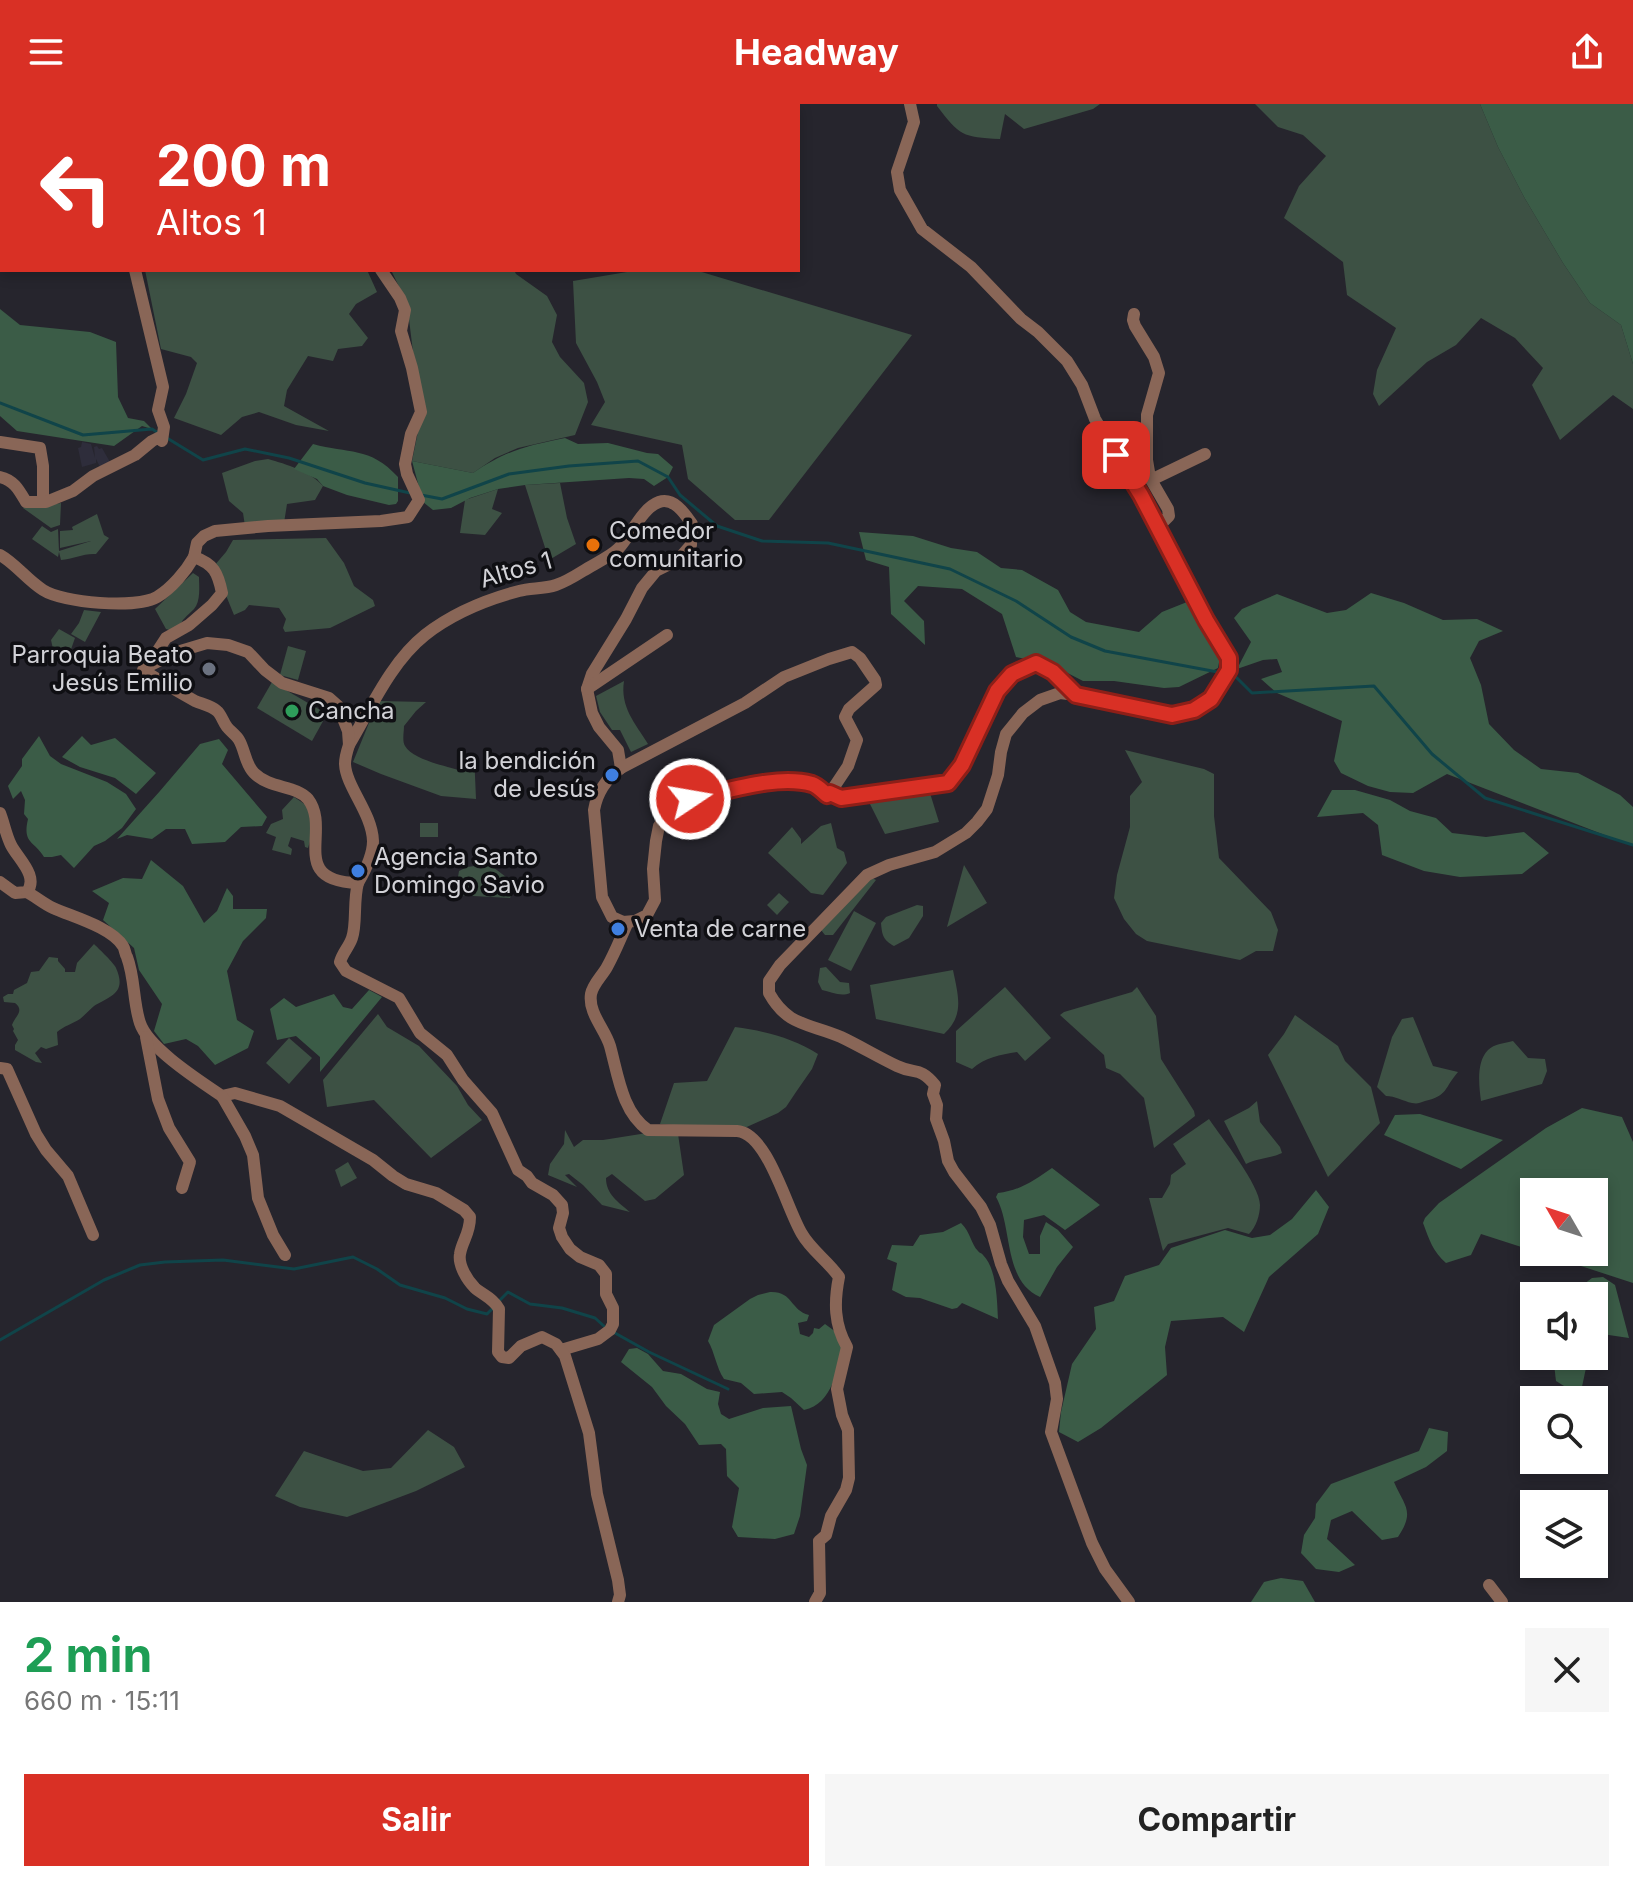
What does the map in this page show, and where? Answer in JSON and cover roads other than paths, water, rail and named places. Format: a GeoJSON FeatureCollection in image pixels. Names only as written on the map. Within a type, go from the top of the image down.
{"type":"FeatureCollection","features":[{"type":"Feature","properties":{"kind":"street"},"geometry":{"type":"LineString","coordinates":[[910,104],[914,122],[897,172],[900,190],[922,229],[971,267],[1067,361],[1082,385],[1095,419],[1229,658],[1228,673],[1211,699],[1194,710],[1172,715],[1060,693],[1040,700],[1023,713],[1006,734],[987,809],[977,822],[966,833],[935,852],[889,865],[867,875],[780,965],[769,981],[769,993],[784,1014],[806,1026],[839,1036],[902,1068],[924,1073],[935,1085],[936,1119],[948,1161],[981,1207],[1005,1272],[1035,1326],[1055,1383],[1057,1399],[1051,1432],[1098,1556],[1129,1602]]}},
{"type":"Feature","properties":{"kind":"street"},"geometry":{"type":"LineString","coordinates":[[0,477],[17,486],[26,502],[46,502],[73,491],[93,476],[135,455],[152,441],[163,438],[164,427],[158,410],[163,387],[135,272]]}},
{"type":"Feature","properties":{"kind":"street"},"geometry":{"type":"LineString","coordinates":[[1,554],[45,592],[78,600],[124,604],[157,597],[187,569],[197,543],[215,531],[408,517],[416,494],[405,464],[411,434],[421,412],[401,331],[405,310],[382,272]]}},
{"type":"Feature","properties":{"kind":"street"},"geometry":{"type":"LineString","coordinates":[[1134,314],[1135,326],[1154,357],[1159,373],[1147,415],[1147,460],[1151,480],[1169,516],[1158,527]]}},
{"type":"Feature","properties":{"kind":"street"},"geometry":{"type":"LineString","coordinates":[[0,442],[40,448],[43,501]]}},
{"type":"Feature","properties":{"kind":"street"},"geometry":{"type":"LineString","coordinates":[[1151,480],[1205,454]]}},
{"type":"Feature","properties":{"kind":"street","name":"Altos 1"},"geometry":{"type":"LineString","coordinates":[[349,745],[394,668],[425,635],[453,615],[482,602],[522,590],[555,585],[581,572],[617,550],[644,513],[657,503],[665,501],[676,505],[692,524],[691,545],[678,560],[656,571],[642,588],[592,674],[587,689]]}},
{"type":"Feature","properties":{"kind":"street"},"geometry":{"type":"LineString","coordinates":[[143,670],[166,638],[189,625],[222,593],[215,571],[207,561],[194,557]]}},
{"type":"Feature","properties":{"kind":"street"},"geometry":{"type":"LineString","coordinates":[[621,768],[618,750],[592,713],[587,689],[667,635]]}},
{"type":"Feature","properties":{"kind":"street"},"geometry":{"type":"LineString","coordinates":[[143,670],[177,652],[207,643],[228,645],[248,652],[282,683],[329,698],[338,706],[348,731],[347,773],[364,808],[373,843],[355,893],[352,937],[340,962],[346,971],[399,998],[420,1033],[447,1055],[463,1080],[492,1113],[518,1170],[562,1205],[559,1228],[570,1249],[599,1265],[606,1274],[606,1294],[613,1308],[610,1330],[598,1339],[561,1350]]}},
{"type":"Feature","properties":{"kind":"street"},"geometry":{"type":"LineString","coordinates":[[830,793],[848,766],[857,740],[845,717],[849,709],[876,685],[860,658],[852,652],[784,677],[745,703],[614,773],[596,798],[594,810],[602,897],[612,917],[628,922],[647,915],[655,900],[653,869],[659,826],[669,812],[690,799],[790,781],[815,784],[827,795],[830,793],[841,798],[948,783],[962,765],[997,691],[1012,674],[1036,663],[1053,672],[1076,695]]}},
{"type":"Feature","properties":{"kind":"street"},"geometry":{"type":"LineString","coordinates":[[143,670],[218,711],[239,739],[252,772],[269,784],[303,794],[317,819],[315,860],[325,875],[344,883],[358,883]]}},
{"type":"Feature","properties":{"kind":"street"},"geometry":{"type":"LineString","coordinates":[[0,813],[11,845],[31,877],[32,886],[27,892]]}},
{"type":"Feature","properties":{"kind":"street"},"geometry":{"type":"LineString","coordinates":[[0,882],[15,893],[27,892],[48,906],[96,926],[124,947],[131,966],[140,1023],[145,1033],[158,1099],[169,1128],[190,1162],[182,1188]]}},
{"type":"Feature","properties":{"kind":"street"},"geometry":{"type":"LineString","coordinates":[[628,922],[591,995],[594,1014],[610,1044],[614,1068],[634,1115],[648,1130],[723,1130],[749,1134],[761,1148],[783,1189],[800,1232],[839,1277],[836,1319],[838,1332],[847,1347],[837,1389],[848,1430],[849,1478],[846,1490],[831,1516],[826,1535],[819,1541],[820,1593],[815,1602]]}},
{"type":"Feature","properties":{"kind":"street"},"geometry":{"type":"LineString","coordinates":[[145,1033],[163,1052],[222,1096],[253,1155],[258,1198],[285,1255]]}},
{"type":"Feature","properties":{"kind":"street"},"geometry":{"type":"LineString","coordinates":[[0,1068],[7,1069],[36,1134],[68,1176],[93,1235]]}},
{"type":"Feature","properties":{"kind":"street"},"geometry":{"type":"LineString","coordinates":[[222,1096],[235,1093],[280,1106],[373,1160],[406,1184],[436,1193],[470,1217],[470,1229],[459,1256],[475,1287],[497,1306],[498,1352],[502,1357],[509,1358],[521,1346],[542,1337],[556,1344],[565,1356],[589,1433],[597,1494],[618,1580],[618,1602]]}},
{"type":"Feature","properties":{"kind":"street"},"geometry":{"type":"LineString","coordinates":[[1489,1585],[1502,1602]]}},
{"type":"Feature","properties":{"kind":"waterway"},"geometry":{"type":"LineString","coordinates":[[0,403],[83,435],[152,429],[160,434]]}},
{"type":"Feature","properties":{"kind":"waterway"},"geometry":{"type":"LineString","coordinates":[[167,438],[203,460],[245,449],[289,458],[365,483],[410,493]]}},
{"type":"Feature","properties":{"kind":"waterway"},"geometry":{"type":"LineString","coordinates":[[421,495],[442,499],[509,474],[638,461],[668,477],[680,495],[717,526],[762,541],[828,543],[950,569],[1016,601],[1071,637],[1105,651],[1223,673]]}},
{"type":"Feature","properties":{"kind":"waterway"},"geometry":{"type":"LineString","coordinates":[[1230,675],[1252,693],[1374,686],[1432,754],[1485,798],[1633,845]]}},
{"type":"Feature","properties":{"kind":"waterway"},"geometry":{"type":"LineString","coordinates":[[0,1340],[104,1280],[140,1265],[165,1262],[223,1260],[294,1269],[353,1257],[400,1285],[445,1298],[467,1309],[487,1314],[492,1309]]}},
{"type":"Feature","properties":{"kind":"waterway"},"geometry":{"type":"LineString","coordinates":[[500,1300],[508,1292],[530,1304],[562,1308],[595,1318],[605,1327]]}},
{"type":"Feature","properties":{"kind":"waterway"},"geometry":{"type":"LineString","coordinates":[[615,1333],[728,1389]]}},
{"type":"Feature","properties":{"kind":"place","name":"Comedor comunitario"},"geometry":{"type":"Point","coordinates":[593,545]}},
{"type":"Feature","properties":{"kind":"place","name":"Parroquia Beato Jesús Emilio"},"geometry":{"type":"Point","coordinates":[209,669]}},
{"type":"Feature","properties":{"kind":"place","name":"Cancha"},"geometry":{"type":"Point","coordinates":[292,711]}},
{"type":"Feature","properties":{"kind":"place","name":"la bendición de Jesús"},"geometry":{"type":"Point","coordinates":[612,775]}},
{"type":"Feature","properties":{"kind":"place","name":"Agencia Santo Domingo Savio"},"geometry":{"type":"Point","coordinates":[358,871]}},
{"type":"Feature","properties":{"kind":"place","name":"Venta de carne"},"geometry":{"type":"Point","coordinates":[618,929]}}]}
